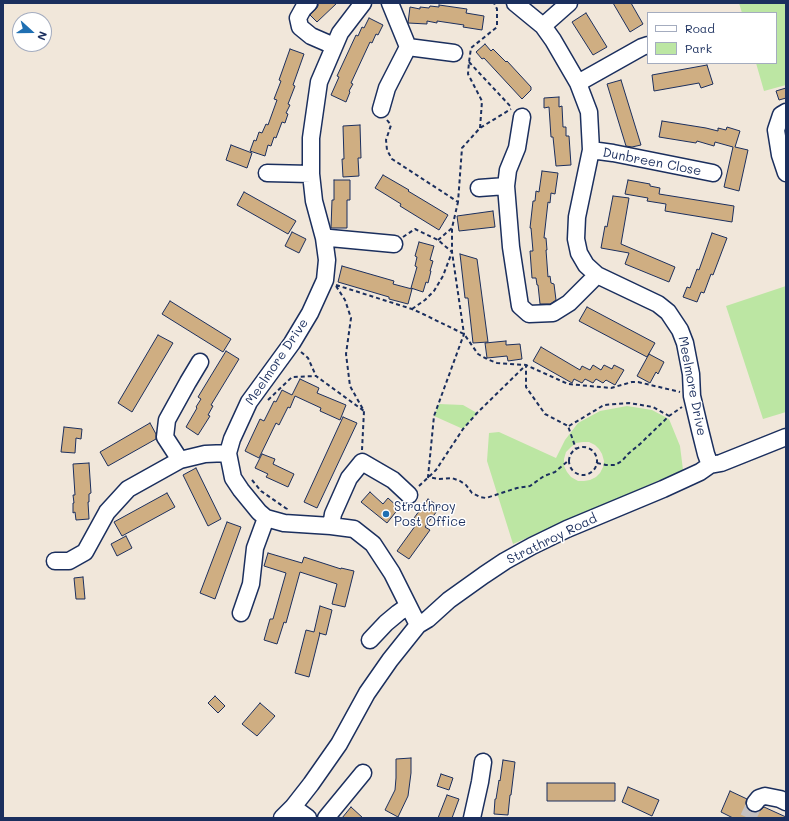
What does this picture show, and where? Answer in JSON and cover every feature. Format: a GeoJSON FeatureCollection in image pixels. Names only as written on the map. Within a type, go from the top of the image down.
{"type":"FeatureCollection","features":[{"type":"Feature","properties":{"kind":"street"},"geometry":{"type":"LineString","coordinates":[[309,3],[303,9],[298,18],[300,27],[311,36],[334,46]]}},
{"type":"Feature","properties":{"kind":"street","name":"Meelmore Drive"},"geometry":{"type":"LineString","coordinates":[[266,518],[259,512],[233,478],[228,453],[232,438],[249,402],[292,343],[330,283],[324,238],[314,201],[311,174],[311,138],[319,82],[340,33],[363,3]]}},
{"type":"Feature","properties":{"kind":"street"},"geometry":{"type":"LineString","coordinates":[[380,109],[387,88],[408,47],[390,3]]}},
{"type":"Feature","properties":{"kind":"street","name":"Meelmore Drive"},"geometry":{"type":"LineString","coordinates":[[515,3],[543,26],[553,40],[578,83],[589,112],[591,150],[577,217],[576,239],[579,253],[586,265],[597,275],[658,304],[674,319],[685,343],[691,374],[693,398],[704,448],[710,465]]}},
{"type":"Feature","properties":{"kind":"street"},"geometry":{"type":"LineString","coordinates":[[543,26],[569,3]]}},
{"type":"Feature","properties":{"kind":"street"},"geometry":{"type":"LineString","coordinates":[[578,83],[647,45]]}},
{"type":"Feature","properties":{"kind":"street"},"geometry":{"type":"LineString","coordinates":[[408,47],[454,53]]}},
{"type":"Feature","properties":{"kind":"street"},"geometry":{"type":"LineString","coordinates":[[786,112],[781,115],[776,130],[780,155],[786,173]]}},
{"type":"Feature","properties":{"kind":"street"},"geometry":{"type":"LineString","coordinates":[[517,113],[517,148],[508,170],[506,186],[511,247],[520,306],[529,314],[553,313],[570,304],[597,275]]}},
{"type":"Feature","properties":{"kind":"street","name":"Dunbreen Close"},"geometry":{"type":"LineString","coordinates":[[591,150],[713,173]]}},
{"type":"Feature","properties":{"kind":"street"},"geometry":{"type":"LineString","coordinates":[[276,170],[311,174]]}},
{"type":"Feature","properties":{"kind":"street"},"geometry":{"type":"LineString","coordinates":[[479,188],[506,186]]}},
{"type":"Feature","properties":{"kind":"street"},"geometry":{"type":"LineString","coordinates":[[324,238],[394,244]]}},
{"type":"Feature","properties":{"kind":"street"},"geometry":{"type":"LineString","coordinates":[[180,460],[165,437],[167,420],[200,362]]}},
{"type":"Feature","properties":{"kind":"street","name":"Strathroy Road"},"geometry":{"type":"LineString","coordinates":[[294,807],[339,744],[366,693],[390,660],[418,625],[428,619],[449,600],[505,561],[567,529],[663,489],[700,472],[710,465],[721,463],[786,437]]}},
{"type":"Feature","properties":{"kind":"street"},"geometry":{"type":"LineString","coordinates":[[54,561],[70,561],[85,552],[107,512],[128,489],[180,460],[205,454],[228,453]]}},
{"type":"Feature","properties":{"kind":"street"},"geometry":{"type":"LineString","coordinates":[[332,526],[333,514],[349,478],[362,462],[393,480],[410,495]]}},
{"type":"Feature","properties":{"kind":"street"},"geometry":{"type":"LineString","coordinates":[[241,613],[251,584],[255,548],[266,518],[284,523],[332,526],[354,530],[373,544],[392,574],[418,625]]}},
{"type":"Feature","properties":{"kind":"street"},"geometry":{"type":"LineString","coordinates":[[370,640],[386,623],[408,606]]}},
{"type":"Feature","properties":{"kind":"street"},"geometry":{"type":"LineString","coordinates":[[472,818],[483,762]]}},
{"type":"Feature","properties":{"kind":"street"},"geometry":{"type":"LineString","coordinates":[[326,818],[363,774]]}},
{"type":"Feature","properties":{"kind":"street"},"geometry":{"type":"LineString","coordinates":[[755,803],[759,798],[765,796],[780,799],[786,802]]}},
{"type":"Feature","properties":{"kind":"street"},"geometry":{"type":"LineString","coordinates":[[282,818],[294,807],[308,818]]}},
{"type":"Feature","properties":{"kind":"path"},"geometry":{"type":"LineString","coordinates":[[480,128],[482,100],[468,74],[469,62],[471,48],[497,27],[497,9],[494,3]]}},
{"type":"Feature","properties":{"kind":"path"},"geometry":{"type":"LineString","coordinates":[[454,53],[469,62],[517,113],[480,128],[462,148],[458,202],[452,228],[452,252],[464,334],[478,354],[487,359],[497,363],[526,366],[568,384],[611,388],[632,382],[638,382],[693,398]]}},
{"type":"Feature","properties":{"kind":"path"},"geometry":{"type":"LineString","coordinates":[[380,109],[390,125],[386,140],[392,159],[458,202]]}},
{"type":"Feature","properties":{"kind":"path"},"geometry":{"type":"LineString","coordinates":[[438,240],[452,228]]}},
{"type":"Feature","properties":{"kind":"path"},"geometry":{"type":"LineString","coordinates":[[394,244],[415,229],[438,240],[452,252]]}},
{"type":"Feature","properties":{"kind":"path"},"geometry":{"type":"LineString","coordinates":[[412,309],[425,300],[434,291],[443,276],[452,252]]}},
{"type":"Feature","properties":{"kind":"path"},"geometry":{"type":"LineString","coordinates":[[330,283],[412,309],[464,334]]}},
{"type":"Feature","properties":{"kind":"path"},"geometry":{"type":"LineString","coordinates":[[330,283],[345,300],[351,318],[346,354],[350,386],[364,411],[362,462]]}},
{"type":"Feature","properties":{"kind":"path"},"geometry":{"type":"LineString","coordinates":[[428,477],[434,416],[464,334]]}},
{"type":"Feature","properties":{"kind":"path"},"geometry":{"type":"LineString","coordinates":[[292,343],[308,358],[316,376],[364,411]]}},
{"type":"Feature","properties":{"kind":"path"},"geometry":{"type":"LineString","coordinates":[[526,366],[526,387],[545,414],[568,426],[576,449]]}},
{"type":"Feature","properties":{"kind":"path"},"geometry":{"type":"LineString","coordinates":[[410,495],[436,470],[472,418],[526,366]]}},
{"type":"Feature","properties":{"kind":"path"},"geometry":{"type":"LineString","coordinates":[[266,402],[292,376],[316,376]]}},
{"type":"Feature","properties":{"kind":"path"},"geometry":{"type":"LineString","coordinates":[[597,463],[615,465],[622,461],[669,416],[693,398]]}},
{"type":"Feature","properties":{"kind":"path"},"geometry":{"type":"LineString","coordinates":[[568,426],[604,406],[629,403],[653,407],[669,416]]}},
{"type":"Feature","properties":{"kind":"path"},"geometry":{"type":"LineString","coordinates":[[428,477],[439,479],[452,478],[466,485],[472,493],[486,498],[517,488],[530,486],[544,476],[556,472],[569,460],[572,452],[580,447],[585,447],[594,452],[597,463],[591,473],[582,476],[571,469],[569,460]]}},
{"type":"Feature","properties":{"kind":"path"},"geometry":{"type":"LineString","coordinates":[[248,475],[261,491],[287,509],[284,523]]}},
{"type":"Feature","properties":{"kind":"green space"},"geometry":{"type":"Polygon","coordinates":[[[739,3],[786,3],[786,85],[764,91],[756,64],[777,64],[777,12],[742,12],[739,3]]]}},
{"type":"Feature","properties":{"kind":"green space"},"geometry":{"type":"Polygon","coordinates":[[[786,286],[786,412],[763,419],[726,306],[786,286]]]}},
{"type":"Feature","properties":{"kind":"green space"},"geometry":{"type":"Polygon","coordinates":[[[439,404],[463,405],[477,413],[463,429],[434,416],[439,404]]]}},
{"type":"Feature","properties":{"kind":"green space"},"geometry":{"type":"Polygon","coordinates":[[[627,406],[652,410],[669,419],[680,446],[683,470],[513,544],[487,461],[489,433],[499,432],[556,458],[565,440],[578,423],[600,411],[627,406]],[[589,442],[576,443],[566,452],[564,459],[564,466],[567,472],[571,477],[578,481],[590,480],[596,477],[603,467],[604,461],[602,454],[595,445],[589,442]]]}},
{"type":"Feature","properties":{"kind":"building"},"geometry":{"type":"Polygon","coordinates":[[[318,3],[337,3],[317,22],[310,15],[318,6],[318,3]]]}},
{"type":"Feature","properties":{"kind":"building"},"geometry":{"type":"Polygon","coordinates":[[[613,3],[631,3],[643,24],[630,32],[613,3]]]}},
{"type":"Feature","properties":{"kind":"building"},"geometry":{"type":"Polygon","coordinates":[[[439,5],[467,9],[466,13],[484,16],[482,30],[463,27],[464,25],[437,21],[437,23],[427,21],[427,24],[408,23],[410,7],[420,9],[420,7],[439,7],[439,5]]]}},
{"type":"Feature","properties":{"kind":"building"},"geometry":{"type":"Polygon","coordinates":[[[586,13],[607,47],[593,55],[572,22],[586,13]]]}},
{"type":"Feature","properties":{"kind":"building"},"geometry":{"type":"Polygon","coordinates":[[[369,18],[383,25],[378,35],[376,34],[372,43],[370,42],[351,83],[353,84],[346,102],[331,95],[339,77],[337,76],[356,35],[358,36],[362,27],[364,28],[369,18]]]}},
{"type":"Feature","properties":{"kind":"building"},"geometry":{"type":"Polygon","coordinates":[[[485,44],[491,51],[493,49],[506,62],[507,61],[531,87],[531,90],[522,99],[484,58],[482,59],[476,52],[485,44]]]}},
{"type":"Feature","properties":{"kind":"building"},"geometry":{"type":"Polygon","coordinates":[[[290,49],[304,54],[293,85],[295,86],[288,104],[290,105],[286,113],[288,114],[285,123],[282,122],[276,138],[274,137],[271,146],[268,145],[265,156],[250,151],[259,132],[262,133],[266,124],[268,125],[277,100],[274,99],[281,81],[279,80],[290,49]]]}},
{"type":"Feature","properties":{"kind":"building"},"geometry":{"type":"Polygon","coordinates":[[[707,65],[713,84],[701,88],[699,83],[654,91],[652,75],[707,65]]]}},
{"type":"Feature","properties":{"kind":"building"},"geometry":{"type":"Polygon","coordinates":[[[621,80],[641,145],[632,147],[626,146],[607,84],[621,80]]]}},
{"type":"Feature","properties":{"kind":"building"},"geometry":{"type":"Polygon","coordinates":[[[786,88],[786,98],[779,100],[776,91],[786,88]]]}},
{"type":"Feature","properties":{"kind":"building"},"geometry":{"type":"Polygon","coordinates":[[[559,97],[559,107],[562,106],[563,127],[566,127],[566,136],[569,136],[571,165],[556,166],[553,137],[551,137],[549,107],[544,108],[544,98],[559,97]]]}},
{"type":"Feature","properties":{"kind":"building"},"geometry":{"type":"Polygon","coordinates":[[[662,121],[718,131],[718,128],[726,130],[727,127],[740,131],[735,147],[748,150],[739,191],[724,187],[733,147],[715,142],[714,146],[697,141],[696,143],[659,137],[662,121]]]}},
{"type":"Feature","properties":{"kind":"building"},"geometry":{"type":"Polygon","coordinates":[[[360,125],[361,158],[358,158],[359,176],[343,177],[343,126],[360,125]]]}},
{"type":"Feature","properties":{"kind":"building"},"geometry":{"type":"Polygon","coordinates":[[[231,145],[252,153],[247,168],[226,160],[231,145]]]}},
{"type":"Feature","properties":{"kind":"building"},"geometry":{"type":"Polygon","coordinates":[[[542,171],[558,173],[555,194],[551,193],[550,203],[548,202],[544,238],[546,238],[548,277],[550,276],[551,283],[554,284],[556,300],[550,304],[540,304],[536,278],[532,278],[530,251],[533,251],[530,228],[533,201],[535,201],[536,191],[539,192],[542,171]]]}},
{"type":"Feature","properties":{"kind":"building"},"geometry":{"type":"Polygon","coordinates":[[[383,175],[448,215],[439,230],[400,206],[401,204],[375,188],[383,175]]]}},
{"type":"Feature","properties":{"kind":"building"},"geometry":{"type":"Polygon","coordinates":[[[334,180],[350,180],[350,200],[347,200],[347,228],[331,228],[332,200],[334,200],[334,180]]]}},
{"type":"Feature","properties":{"kind":"building"},"geometry":{"type":"Polygon","coordinates":[[[628,180],[650,184],[650,186],[660,188],[659,194],[734,206],[732,222],[665,211],[666,204],[647,201],[648,198],[625,194],[628,180]]]}},
{"type":"Feature","properties":{"kind":"building"},"geometry":{"type":"Polygon","coordinates":[[[244,192],[296,221],[288,234],[237,205],[244,192]]]}},
{"type":"Feature","properties":{"kind":"building"},"geometry":{"type":"Polygon","coordinates":[[[613,196],[629,198],[621,244],[675,267],[669,282],[625,264],[629,253],[601,248],[613,196]]]}},
{"type":"Feature","properties":{"kind":"building"},"geometry":{"type":"Polygon","coordinates":[[[493,211],[495,227],[459,231],[457,216],[493,211]]]}},
{"type":"Feature","properties":{"kind":"building"},"geometry":{"type":"Polygon","coordinates":[[[292,232],[306,239],[299,253],[285,246],[292,232]]]}},
{"type":"Feature","properties":{"kind":"building"},"geometry":{"type":"Polygon","coordinates":[[[712,233],[727,238],[713,275],[711,274],[704,293],[701,292],[697,302],[683,297],[687,287],[690,288],[697,269],[699,270],[712,233]]]}},
{"type":"Feature","properties":{"kind":"building"},"geometry":{"type":"Polygon","coordinates":[[[419,242],[434,246],[430,260],[433,261],[431,271],[428,283],[426,282],[423,292],[411,288],[417,267],[415,266],[417,257],[415,256],[419,242]]]}},
{"type":"Feature","properties":{"kind":"building"},"geometry":{"type":"Polygon","coordinates":[[[460,254],[477,259],[488,342],[473,343],[468,298],[465,298],[460,254]]]}},
{"type":"Feature","properties":{"kind":"building"},"geometry":{"type":"Polygon","coordinates":[[[342,266],[394,281],[393,284],[412,289],[408,304],[338,282],[342,266]]]}},
{"type":"Feature","properties":{"kind":"building"},"geometry":{"type":"Polygon","coordinates":[[[170,301],[231,339],[223,352],[162,314],[170,301]]]}},
{"type":"Feature","properties":{"kind":"building"},"geometry":{"type":"Polygon","coordinates":[[[587,307],[655,343],[647,357],[579,321],[587,307]]]}},
{"type":"Feature","properties":{"kind":"building"},"geometry":{"type":"Polygon","coordinates":[[[158,335],[173,343],[132,412],[118,403],[158,335]]]}},
{"type":"Feature","properties":{"kind":"building"},"geometry":{"type":"Polygon","coordinates":[[[506,341],[506,345],[520,344],[522,359],[508,361],[507,356],[487,358],[485,343],[506,341]]]}},
{"type":"Feature","properties":{"kind":"building"},"geometry":{"type":"Polygon","coordinates":[[[541,347],[580,370],[582,366],[590,370],[593,365],[601,370],[604,365],[612,369],[614,365],[624,370],[615,385],[606,380],[603,383],[596,379],[593,383],[585,379],[582,383],[574,379],[572,383],[533,361],[541,347]]]}},
{"type":"Feature","properties":{"kind":"building"},"geometry":{"type":"Polygon","coordinates":[[[226,351],[239,359],[211,405],[213,406],[208,415],[210,416],[198,435],[186,427],[201,399],[198,397],[226,351]]]}},
{"type":"Feature","properties":{"kind":"building"},"geometry":{"type":"Polygon","coordinates":[[[649,354],[664,362],[658,374],[656,372],[650,383],[637,376],[649,354]]]}},
{"type":"Feature","properties":{"kind":"building"},"geometry":{"type":"Polygon","coordinates":[[[300,379],[319,388],[317,393],[346,405],[340,420],[320,411],[321,408],[295,396],[290,408],[288,407],[279,425],[276,423],[259,458],[245,451],[260,419],[264,421],[274,401],[276,402],[282,390],[292,395],[300,379]]]}},
{"type":"Feature","properties":{"kind":"building"},"geometry":{"type":"Polygon","coordinates":[[[343,417],[357,423],[317,508],[304,502],[343,417]]]}},
{"type":"Feature","properties":{"kind":"building"},"geometry":{"type":"Polygon","coordinates":[[[150,423],[156,434],[156,439],[108,466],[100,452],[150,423]]]}},
{"type":"Feature","properties":{"kind":"building"},"geometry":{"type":"Polygon","coordinates":[[[64,427],[82,429],[81,439],[76,438],[75,453],[61,452],[64,427]]]}},
{"type":"Feature","properties":{"kind":"building"},"geometry":{"type":"Polygon","coordinates":[[[262,454],[275,459],[273,464],[294,474],[288,487],[266,477],[268,474],[255,468],[262,454]]]}},
{"type":"Feature","properties":{"kind":"building"},"geometry":{"type":"Polygon","coordinates":[[[89,463],[91,493],[89,494],[88,502],[89,519],[76,520],[75,512],[73,513],[73,495],[75,495],[73,464],[89,463]]]}},
{"type":"Feature","properties":{"kind":"building"},"geometry":{"type":"Polygon","coordinates":[[[196,468],[221,519],[208,526],[183,475],[196,468]]]}},
{"type":"Feature","properties":{"kind":"building"},"geometry":{"type":"Polygon","coordinates":[[[370,492],[383,504],[388,498],[399,508],[387,523],[361,502],[370,492]]]}},
{"type":"Feature","properties":{"kind":"building"},"geometry":{"type":"Polygon","coordinates":[[[167,493],[175,507],[122,536],[114,522],[167,493]]]}},
{"type":"Feature","properties":{"kind":"building"},"geometry":{"type":"Polygon","coordinates":[[[428,499],[440,507],[425,527],[430,530],[409,559],[397,551],[418,522],[414,518],[428,499]]]}},
{"type":"Feature","properties":{"kind":"building"},"geometry":{"type":"Polygon","coordinates":[[[227,522],[241,527],[215,599],[200,593],[227,522]]]}},
{"type":"Feature","properties":{"kind":"building"},"geometry":{"type":"Polygon","coordinates":[[[126,536],[132,548],[117,556],[111,544],[126,536]]]}},
{"type":"Feature","properties":{"kind":"building"},"geometry":{"type":"Polygon","coordinates":[[[268,553],[302,563],[304,557],[341,569],[354,571],[345,607],[332,604],[337,584],[300,572],[286,623],[284,622],[277,644],[264,640],[270,619],[273,619],[286,573],[264,566],[268,553]]]}},
{"type":"Feature","properties":{"kind":"building"},"geometry":{"type":"Polygon","coordinates":[[[83,577],[85,599],[76,599],[74,578],[83,577]]]}},
{"type":"Feature","properties":{"kind":"building"},"geometry":{"type":"Polygon","coordinates":[[[320,606],[332,610],[326,635],[320,633],[309,677],[295,673],[306,630],[314,632],[320,606]]]}},
{"type":"Feature","properties":{"kind":"building"},"geometry":{"type":"Polygon","coordinates":[[[215,696],[225,706],[218,713],[208,703],[215,696]]]}},
{"type":"Feature","properties":{"kind":"building"},"geometry":{"type":"Polygon","coordinates":[[[260,703],[275,716],[257,736],[242,724],[260,703]]]}},
{"type":"Feature","properties":{"kind":"building"},"geometry":{"type":"Polygon","coordinates":[[[411,758],[408,796],[398,817],[385,810],[395,790],[396,759],[411,758]]]}},
{"type":"Feature","properties":{"kind":"building"},"geometry":{"type":"Polygon","coordinates":[[[503,760],[515,762],[508,815],[494,814],[495,799],[499,780],[500,781],[503,760]]]}},
{"type":"Feature","properties":{"kind":"building"},"geometry":{"type":"Polygon","coordinates":[[[441,774],[453,778],[449,790],[437,786],[441,774]]]}},
{"type":"Feature","properties":{"kind":"building"},"geometry":{"type":"Polygon","coordinates":[[[547,783],[615,783],[615,801],[547,801],[547,783]]]}},
{"type":"Feature","properties":{"kind":"building"},"geometry":{"type":"Polygon","coordinates":[[[628,787],[659,800],[652,816],[622,802],[628,787]]]}},
{"type":"Feature","properties":{"kind":"building"},"geometry":{"type":"Polygon","coordinates":[[[730,791],[747,799],[746,806],[749,811],[758,812],[764,807],[786,818],[733,818],[721,812],[730,791]]]}},
{"type":"Feature","properties":{"kind":"building"},"geometry":{"type":"Polygon","coordinates":[[[447,795],[459,799],[452,818],[438,818],[447,795]]]}},
{"type":"Feature","properties":{"kind":"building"},"geometry":{"type":"Polygon","coordinates":[[[351,807],[363,818],[342,818],[351,807]]]}},
{"type":"Feature","properties":{"kind":"tunnel"},"geometry":{"type":"LineString","coordinates":[[748,818],[755,803]]}},
{"type":"Feature","properties":{"kind":"place","name":"Strathroy Post Office"},"geometry":{"type":"Point","coordinates":[386,514]}}]}
